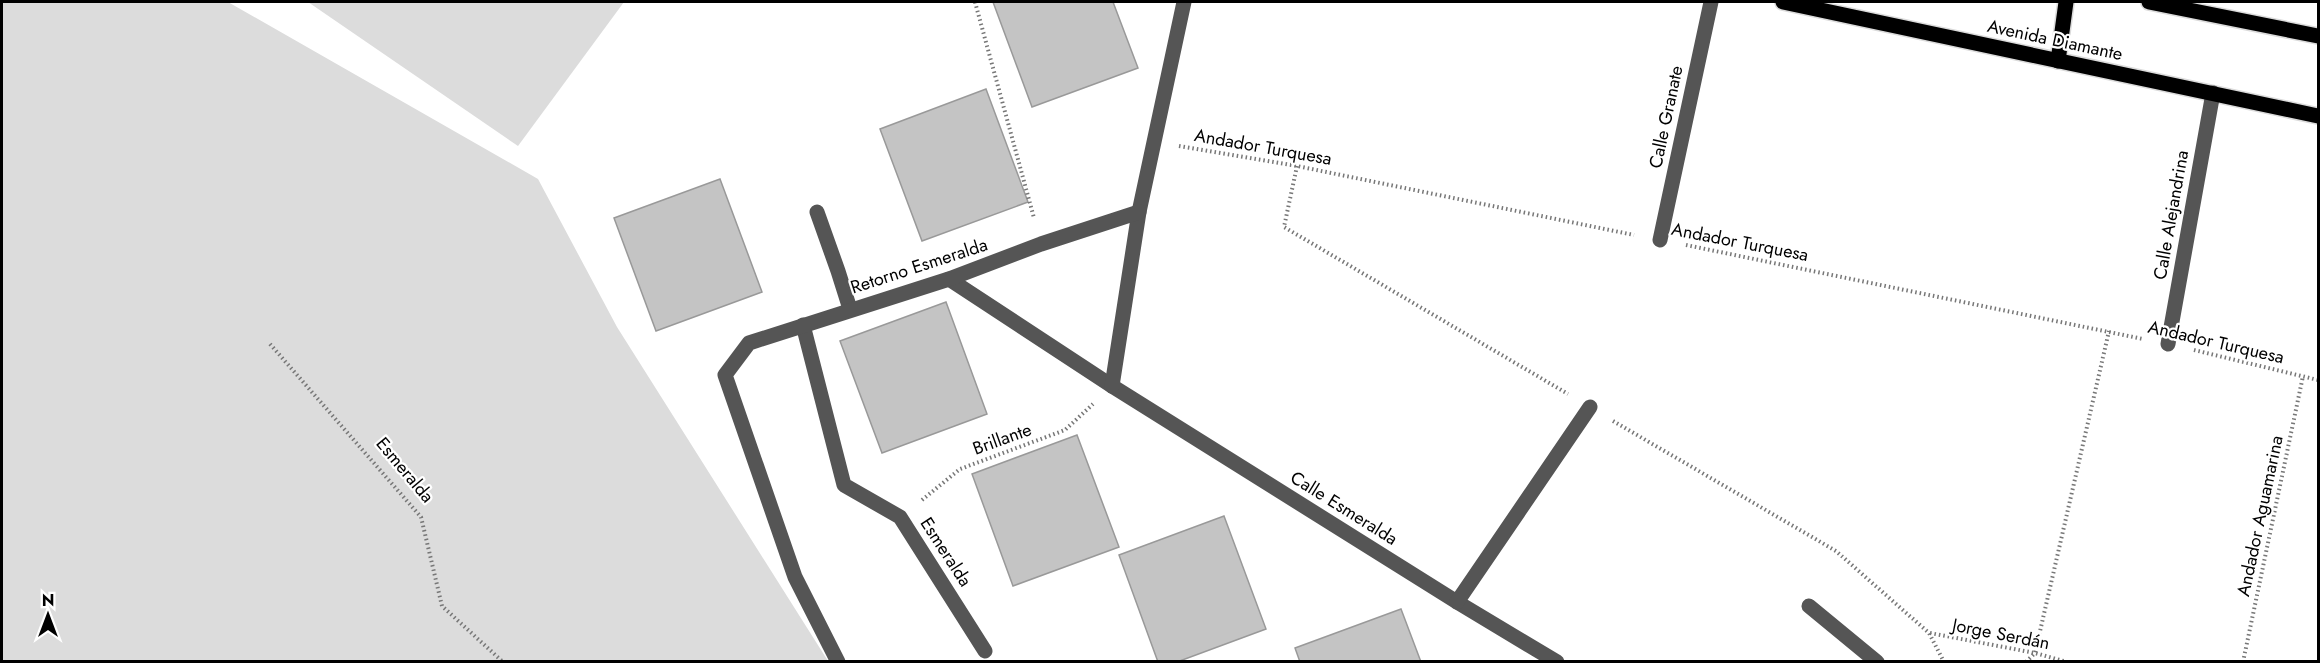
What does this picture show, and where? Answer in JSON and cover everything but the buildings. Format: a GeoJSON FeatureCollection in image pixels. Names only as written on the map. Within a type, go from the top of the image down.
{"type":"FeatureCollection","features":[{"type":"Feature","properties":{"kind":"main road","name":"Avenida Diamante"},"geometry":{"type":"LineString","coordinates":[[1783,2],[2319,116]]}},
{"type":"Feature","properties":{"kind":"main road"},"geometry":{"type":"LineString","coordinates":[[2058,61],[2066,2]]}},
{"type":"Feature","properties":{"kind":"main road"},"geometry":{"type":"LineString","coordinates":[[2149,2],[2319,36]]}},
{"type":"Feature","properties":{"kind":"street"},"geometry":{"type":"LineString","coordinates":[[1112,386],[1139,212],[1184,2]]}},
{"type":"Feature","properties":{"kind":"street","name":"Calle Granate"},"geometry":{"type":"LineString","coordinates":[[1660,240],[1711,2]]}},
{"type":"Feature","properties":{"kind":"street","name":"Calle Alejandrina"},"geometry":{"type":"LineString","coordinates":[[2168,344],[2212,93]]}},
{"type":"Feature","properties":{"kind":"street"},"geometry":{"type":"LineString","coordinates":[[817,212],[850,309]]}},
{"type":"Feature","properties":{"kind":"street","name":"Retorno Esmeralda"},"geometry":{"type":"LineString","coordinates":[[838,662],[795,577],[725,375],[749,343],[949,279],[1041,244],[1139,212]]}},
{"type":"Feature","properties":{"kind":"street","name":"Calle Esmeralda"},"geometry":{"type":"LineString","coordinates":[[949,279],[1112,386],[1457,602],[1535,655],[1557,662]]}},
{"type":"Feature","properties":{"kind":"street","name":"Esmeralda"},"geometry":{"type":"LineString","coordinates":[[803,325],[844,485],[900,518],[985,651]]}},
{"type":"Feature","properties":{"kind":"street"},"geometry":{"type":"LineString","coordinates":[[1457,602],[1590,408]]}},
{"type":"Feature","properties":{"kind":"street"},"geometry":{"type":"LineString","coordinates":[[1809,606],[1877,662]]}},
{"type":"Feature","properties":{"kind":"path"},"geometry":{"type":"LineString","coordinates":[[975,2],[1041,244]]}},
{"type":"Feature","properties":{"kind":"path","name":"Andador Turquesa"},"geometry":{"type":"LineString","coordinates":[[1154,142],[1297,166],[2109,331],[2319,380]]}},
{"type":"Feature","properties":{"kind":"path"},"geometry":{"type":"LineString","coordinates":[[2026,662],[2035,652],[2109,331]]}},
{"type":"Feature","properties":{"kind":"path","name":"Esmeralda"},"geometry":{"type":"LineString","coordinates":[[270,344],[421,517],[442,606],[503,662]]}},
{"type":"Feature","properties":{"kind":"path","name":"Andador Aguamarina"},"geometry":{"type":"LineString","coordinates":[[2243,662],[2303,376]]}},
{"type":"Feature","properties":{"kind":"path","name":"Brillante"},"geometry":{"type":"LineString","coordinates":[[900,518],[960,469],[1065,430],[1112,386]]}},
{"type":"Feature","properties":{"kind":"path","name":"Jorge Serdán"},"geometry":{"type":"LineString","coordinates":[[1929,633],[2035,652],[2067,662]]}},
{"type":"Feature","properties":{"kind":"shaded area"},"geometry":{"type":"Polygon","coordinates":[[[2,2],[228,2],[538,179],[617,327],[828,661],[2,661],[2,2]]]}},
{"type":"Feature","properties":{"kind":"shaded area"},"geometry":{"type":"Polygon","coordinates":[[[308,2],[624,2],[518,146],[308,2]]]}}]}
